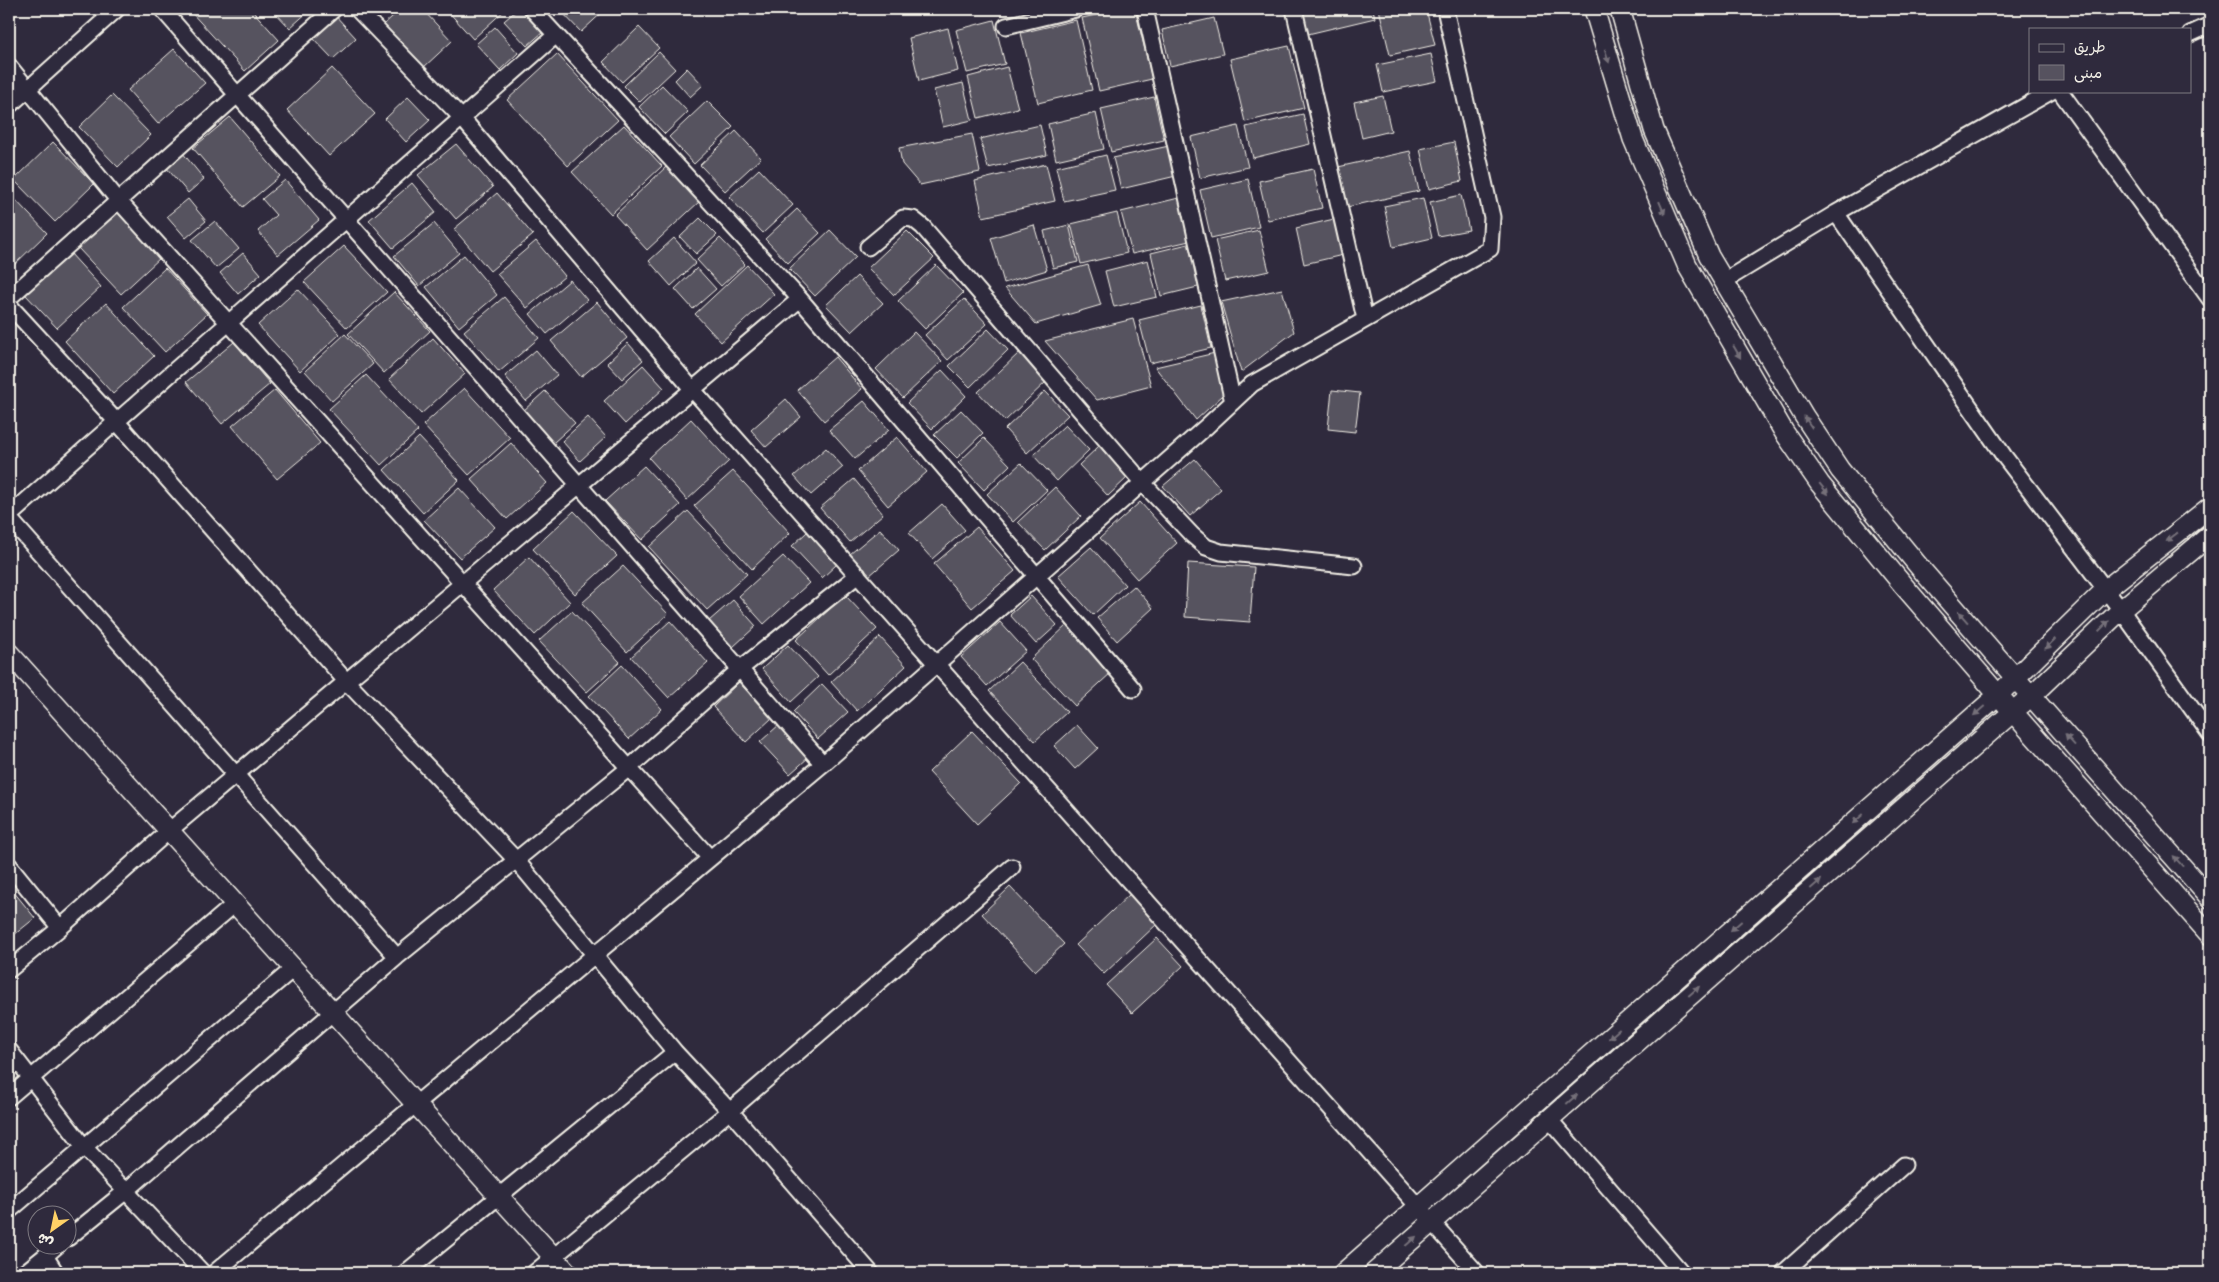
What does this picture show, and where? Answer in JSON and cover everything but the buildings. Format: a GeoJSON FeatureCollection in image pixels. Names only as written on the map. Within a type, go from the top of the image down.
{"type":"FeatureCollection","features":[{"type":"Feature","properties":{"kind":"street"},"geometry":{"type":"LineString","coordinates":[[9,106],[116,9]]}},
{"type":"Feature","properties":{"kind":"street"},"geometry":{"type":"LineString","coordinates":[[162,9],[823,764]]}},
{"type":"Feature","properties":{"kind":"street"},"geometry":{"type":"LineString","coordinates":[[9,298],[334,9]]}},
{"type":"Feature","properties":{"kind":"street"},"geometry":{"type":"LineString","coordinates":[[357,9],[461,117],[693,390],[1477,1273]]}},
{"type":"Feature","properties":{"kind":"street"},"geometry":{"type":"LineString","coordinates":[[532,9],[800,299],[1133,689]]}},
{"type":"Feature","properties":{"kind":"street"},"geometry":{"type":"LineString","coordinates":[[1145,9],[1233,402]]}},
{"type":"Feature","properties":{"kind":"street"},"geometry":{"type":"LineString","coordinates":[[1294,9],[1365,319]]}},
{"type":"Feature","properties":{"kind":"street"},"geometry":{"type":"LineString","coordinates":[[214,1273],[709,857],[823,764],[1252,384],[1490,249],[1492,217],[1445,9]]}},
{"type":"Feature","properties":{"kind":"street"},"geometry":{"type":"LineString","coordinates":[[1594,9],[1633,139],[1687,265],[1784,432],[1820,484],[1903,585],[2210,935]]}},
{"type":"Feature","properties":{"kind":"street"},"geometry":{"type":"LineString","coordinates":[[1620,9],[1654,130],[1709,256],[1774,367],[1840,470],[1921,569],[2016,679],[2210,898]]}},
{"type":"Feature","properties":{"kind":"street"},"geometry":{"type":"LineString","coordinates":[[1006,26],[1066,10]]}},
{"type":"Feature","properties":{"kind":"street"},"geometry":{"type":"LineString","coordinates":[[2192,33],[2210,26]]}},
{"type":"Feature","properties":{"kind":"street"},"geometry":{"type":"LineString","coordinates":[[397,958],[9,517],[556,35]]}},
{"type":"Feature","properties":{"kind":"street"},"geometry":{"type":"LineString","coordinates":[[9,66],[118,200],[709,857]]}},
{"type":"Feature","properties":{"kind":"street"},"geometry":{"type":"LineString","coordinates":[[1724,281],[1836,213],[2050,92]]}},
{"type":"Feature","properties":{"kind":"street"},"geometry":{"type":"LineString","coordinates":[[2061,92],[2210,299]]}},
{"type":"Feature","properties":{"kind":"street"},"geometry":{"type":"LineString","coordinates":[[1836,213],[2004,456],[2121,610],[2210,734]]}},
{"type":"Feature","properties":{"kind":"street"},"geometry":{"type":"LineString","coordinates":[[868,247],[903,218],[913,219],[923,228],[1142,482],[1192,536],[1206,547],[1221,552],[1354,566]]}},
{"type":"Feature","properties":{"kind":"street"},"geometry":{"type":"LineString","coordinates":[[9,970],[60,928],[236,774],[800,299]]}},
{"type":"Feature","properties":{"kind":"street"},"geometry":{"type":"LineString","coordinates":[[9,305],[116,421],[346,682],[517,861],[675,1052],[871,1273]]}},
{"type":"Feature","properties":{"kind":"street"},"geometry":{"type":"LineString","coordinates":[[1343,1273],[2016,679],[2105,590],[2210,507]]}},
{"type":"Feature","properties":{"kind":"street"},"geometry":{"type":"LineString","coordinates":[[1374,1273],[2031,696],[2121,610],[2210,535]]}},
{"type":"Feature","properties":{"kind":"street"},"geometry":{"type":"LineString","coordinates":[[78,1230],[126,1191],[397,958],[629,768],[740,669],[858,575]]}},
{"type":"Feature","properties":{"kind":"street"},"geometry":{"type":"LineString","coordinates":[[9,653],[568,1273]]}},
{"type":"Feature","properties":{"kind":"street"},"geometry":{"type":"LineString","coordinates":[[9,865],[60,928]]}},
{"type":"Feature","properties":{"kind":"street"},"geometry":{"type":"LineString","coordinates":[[534,1273],[730,1112],[1012,867]]}},
{"type":"Feature","properties":{"kind":"street"},"geometry":{"type":"LineString","coordinates":[[9,1097],[236,903]]}},
{"type":"Feature","properties":{"kind":"street"},"geometry":{"type":"LineString","coordinates":[[9,1211],[294,968]]}},
{"type":"Feature","properties":{"kind":"street"},"geometry":{"type":"LineString","coordinates":[[9,1050],[85,1148],[203,1273]]}},
{"type":"Feature","properties":{"kind":"street"},"geometry":{"type":"LineString","coordinates":[[405,1273],[675,1052]]}},
{"type":"Feature","properties":{"kind":"street"},"geometry":{"type":"LineString","coordinates":[[1549,1119],[1682,1273]]}},
{"type":"Feature","properties":{"kind":"street"},"geometry":{"type":"LineString","coordinates":[[1783,1273],[1904,1165]]}},
{"type":"Feature","properties":{"kind":"street"},"geometry":{"type":"LineString","coordinates":[[24,1273],[47,1254]]}},
{"type":"Feature","properties":{"kind":"street"},"geometry":{"type":"LineString","coordinates":[[45,1256],[56,1273]]}}]}
